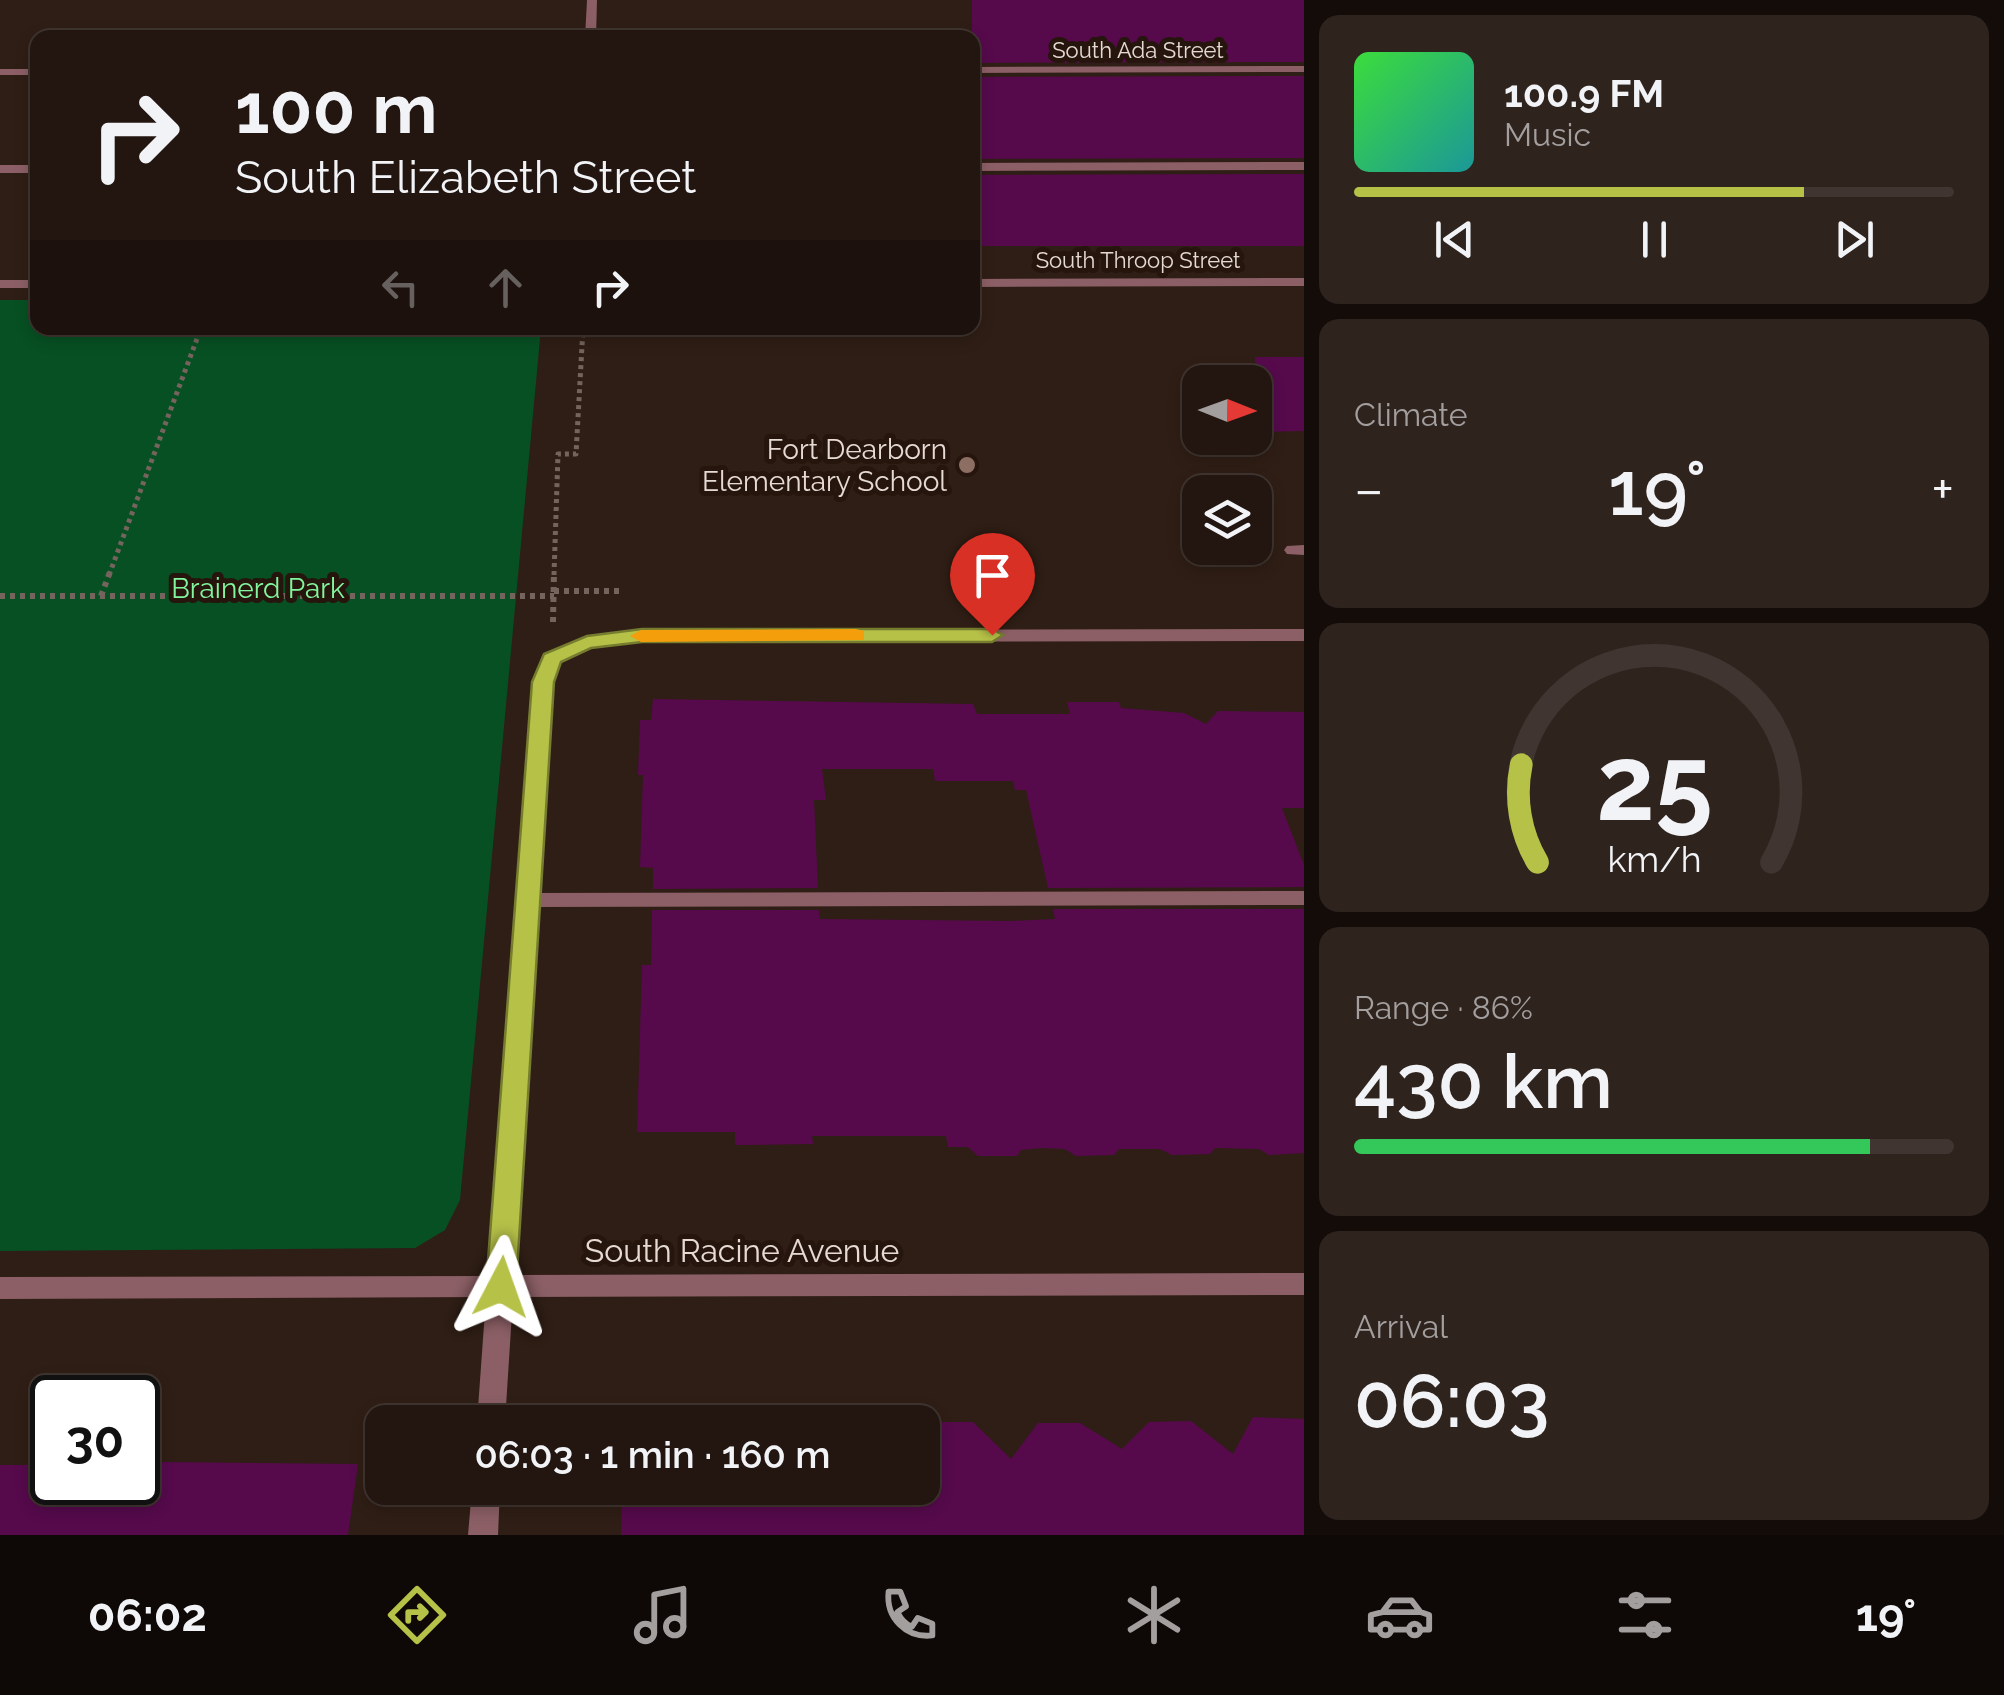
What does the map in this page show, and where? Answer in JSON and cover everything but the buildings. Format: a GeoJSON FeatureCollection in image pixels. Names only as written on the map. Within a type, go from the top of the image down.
{"type":"FeatureCollection","features":[{"type":"Feature","properties":{"kind":"street"},"geometry":{"type":"LineString","coordinates":[[590,30],[592,0]]}},
{"type":"Feature","properties":{"kind":"street","name":"South Ada Street"},"geometry":{"type":"LineString","coordinates":[[980,70],[1304,69]]}},
{"type":"Feature","properties":{"kind":"street"},"geometry":{"type":"LineString","coordinates":[[0,72],[30,72]]}},
{"type":"Feature","properties":{"kind":"street"},"geometry":{"type":"LineString","coordinates":[[980,167],[1304,166]]}},
{"type":"Feature","properties":{"kind":"street"},"geometry":{"type":"LineString","coordinates":[[0,168],[30,168]]}},
{"type":"Feature","properties":{"kind":"street","name":"South Throop Street"},"geometry":{"type":"LineString","coordinates":[[980,283],[1304,282]]}},
{"type":"Feature","properties":{"kind":"street"},"geometry":{"type":"LineString","coordinates":[[0,284],[30,284]]}},
{"type":"Feature","properties":{"kind":"street"},"geometry":{"type":"LineString","coordinates":[[492,1405],[543,682],[552,658],[587,642],[642,636],[1304,635]]}},
{"type":"Feature","properties":{"kind":"street"},"geometry":{"type":"LineString","coordinates":[[528,900],[1304,898]]}},
{"type":"Feature","properties":{"kind":"street","name":"South Racine Avenue"},"geometry":{"type":"LineString","coordinates":[[0,1288],[1304,1284]]}},
{"type":"Feature","properties":{"kind":"street"},"geometry":{"type":"LineString","coordinates":[[483,1535],[485,1505]]}},
{"type":"Feature","properties":{"kind":"path"},"geometry":{"type":"LineString","coordinates":[[101,596],[198,335]]}},
{"type":"Feature","properties":{"kind":"path"},"geometry":{"type":"LineString","coordinates":[[552,658],[558,454],[576,454],[584,335]]}},
{"type":"Feature","properties":{"kind":"path"},"geometry":{"type":"LineString","coordinates":[[0,596],[623,591]]}},
{"type":"Feature","properties":{"kind":"green space","name":"Brainerd Park"},"geometry":{"type":"Polygon","coordinates":[[[0,300],[30,300],[30,335],[540,335],[460,1200],[445,1230],[415,1248],[0,1251],[0,300]]]}},
{"type":"Feature","properties":{"kind":"slow traffic"},"geometry":{"type":"LineString","coordinates":[[641,636],[856,635]]}},
{"type":"Feature","properties":{"kind":"place","name":"Fort Dearborn Elementary School"},"geometry":{"type":"Point","coordinates":[967,465]}},
{"type":"Feature","properties":{"kind":"route"},"geometry":{"type":"LineString","coordinates":[[501,1287],[543,682],[552,658],[587,642],[642,636],[992,635]]}}]}
